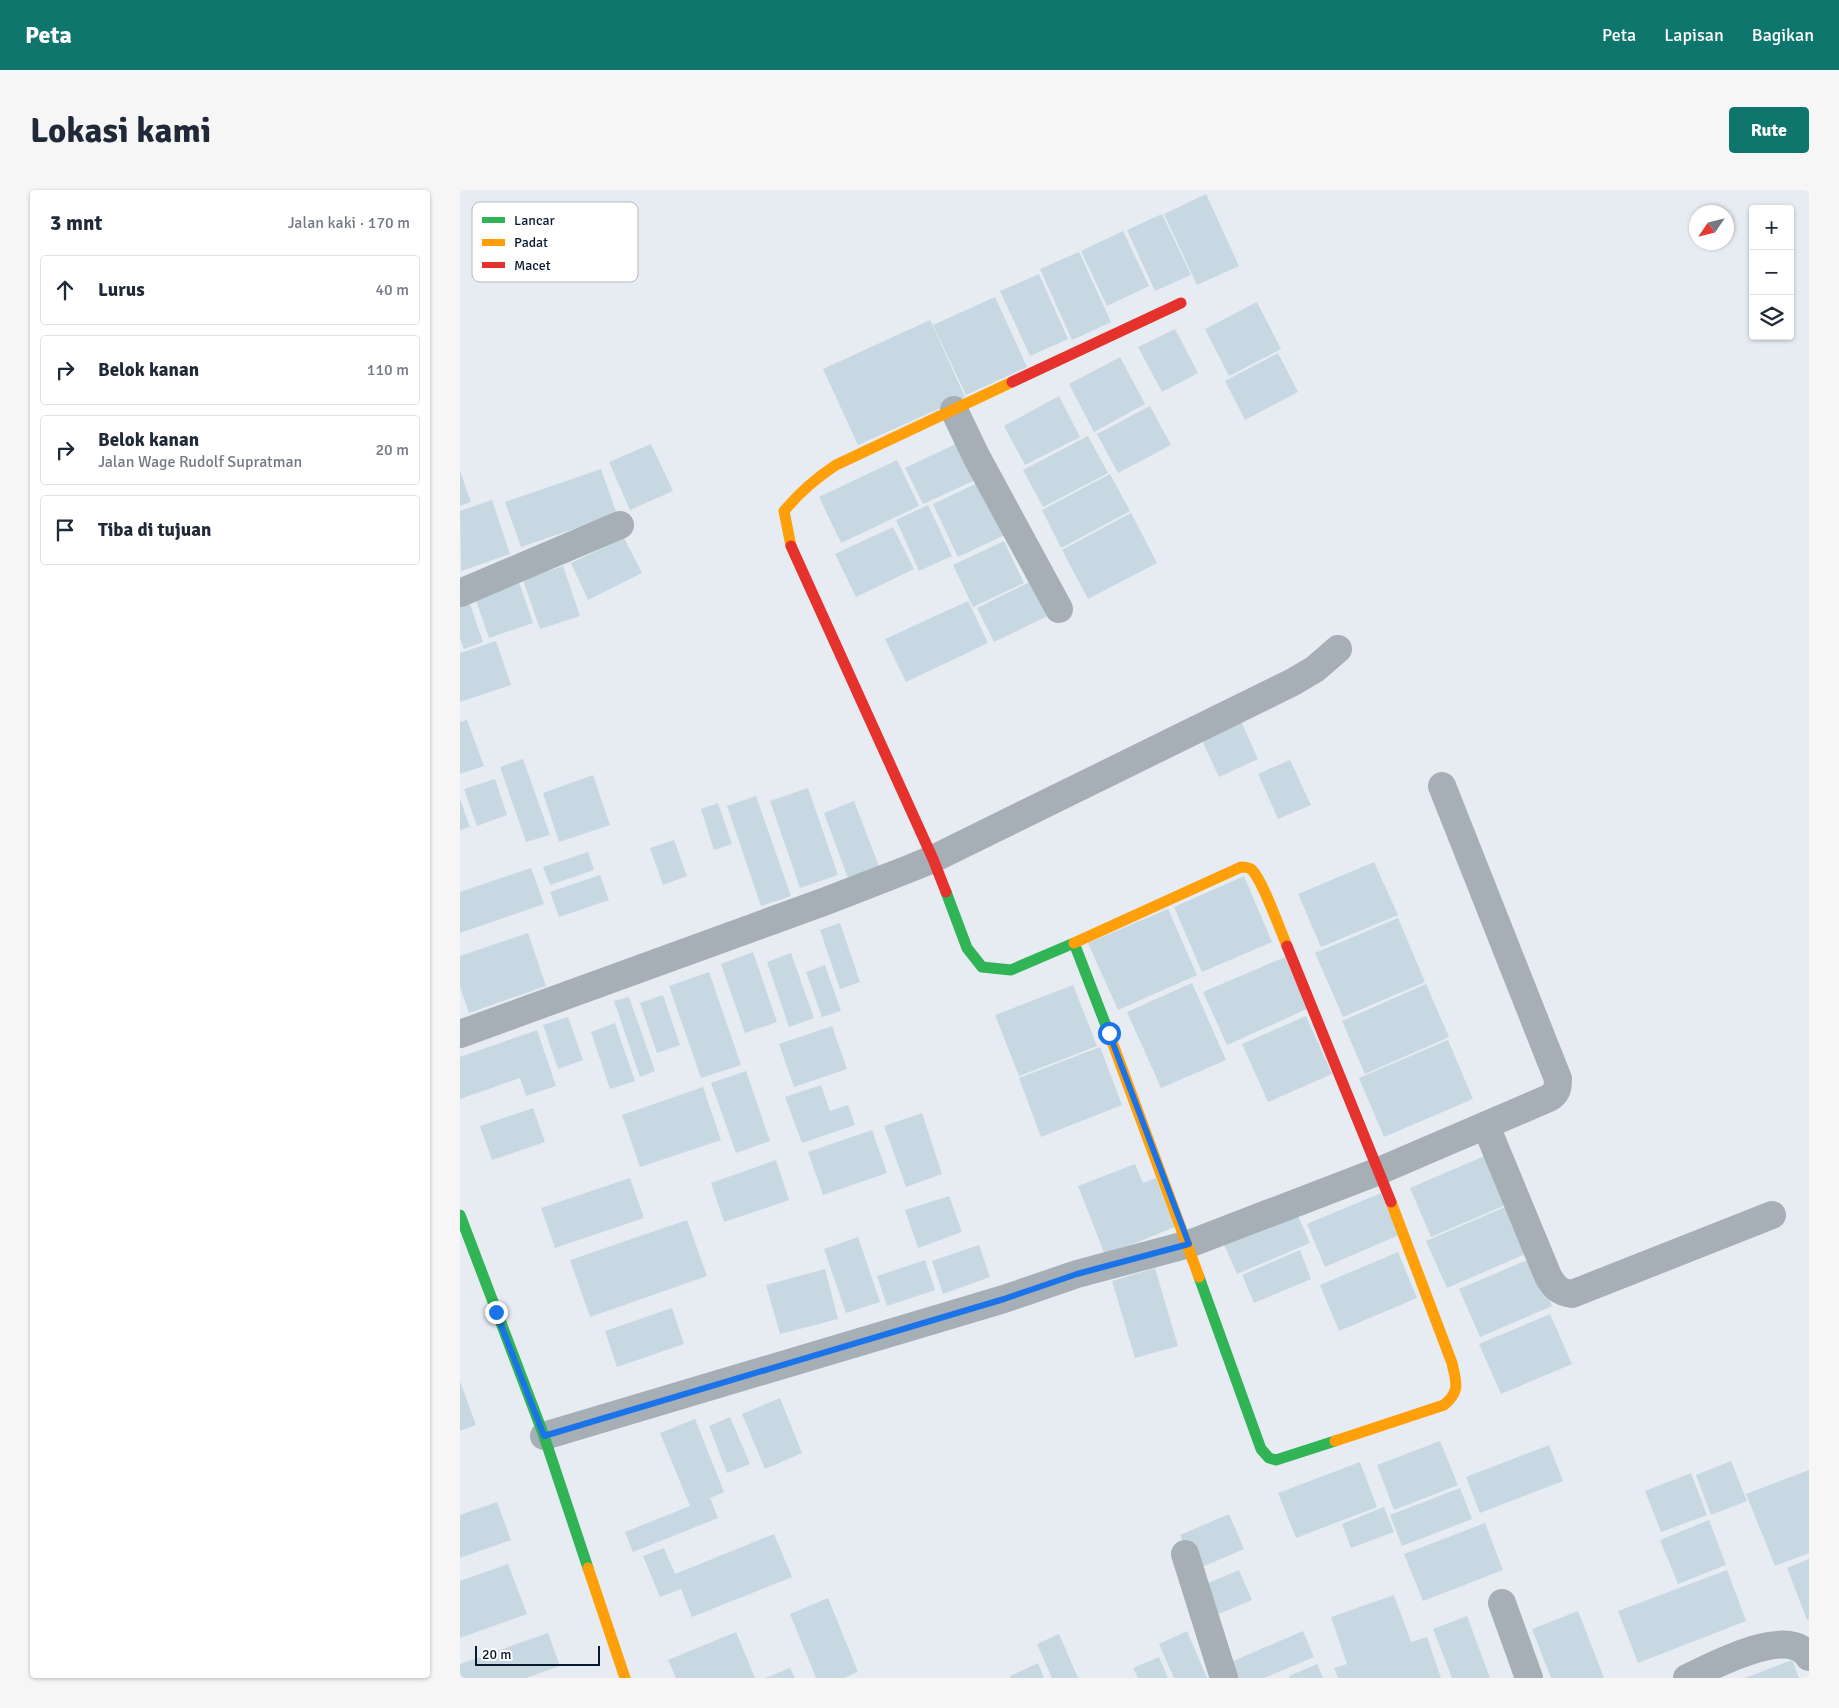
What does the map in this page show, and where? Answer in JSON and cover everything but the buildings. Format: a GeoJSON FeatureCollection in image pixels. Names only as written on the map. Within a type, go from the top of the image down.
{"type":"FeatureCollection","features":[{"type":"Feature","properties":{"kind":"street"},"geometry":{"type":"LineString","coordinates":[[1074,942],[1131,1087],[1262,1449],[1269,1458],[1276,1460],[1444,1405],[1456,1394],[1457,1388],[1452,1363],[1379,1170],[1257,876],[1250,868],[1241,867],[1011,970],[982,967],[966,948],[933,858],[789,541],[784,512],[794,498],[815,479],[836,465],[1180,303]]}},
{"type":"Feature","properties":{"kind":"street"},"geometry":{"type":"LineString","coordinates":[[954,410],[1007,514],[1059,609]]}},
{"type":"Feature","properties":{"kind":"street"},"geometry":{"type":"LineString","coordinates":[[460,593],[620,526]]}},
{"type":"Feature","properties":{"kind":"street"},"geometry":{"type":"LineString","coordinates":[[460,1034],[906,870],[1293,682],[1315,669],[1338,649]]}},
{"type":"Feature","properties":{"kind":"street"},"geometry":{"type":"LineString","coordinates":[[544,1436],[1004,1299],[1077,1274],[1189,1244],[1379,1170],[1486,1126],[1556,1094],[1558,1079],[1442,786]]}},
{"type":"Feature","properties":{"kind":"street"},"geometry":{"type":"LineString","coordinates":[[1486,1126],[1548,1276],[1556,1289],[1564,1293],[1572,1294],[1772,1215]]}},
{"type":"Feature","properties":{"kind":"street"},"geometry":{"type":"LineString","coordinates":[[460,1215],[544,1436],[625,1678]]}},
{"type":"Feature","properties":{"kind":"street"},"geometry":{"type":"LineString","coordinates":[[1185,1554],[1224,1678]]}},
{"type":"Feature","properties":{"kind":"street"},"geometry":{"type":"LineString","coordinates":[[1502,1603],[1529,1678]]}},
{"type":"Feature","properties":{"kind":"street"},"geometry":{"type":"LineString","coordinates":[[1687,1678],[1730,1658],[1762,1647],[1787,1644],[1805,1651],[1809,1657]]}},
{"type":"Feature","properties":{"kind":"traffic: fast"},"geometry":{"type":"LineString","coordinates":[[946,892],[967,948],[982,967],[1011,970],[1074,943],[1110,1036]]}},
{"type":"Feature","properties":{"kind":"traffic: fast"},"geometry":{"type":"LineString","coordinates":[[460,1215],[544,1436],[588,1568]]}},
{"type":"Feature","properties":{"kind":"traffic: fast"},"geometry":{"type":"LineString","coordinates":[[1199,1277],[1261,1449],[1269,1458],[1276,1460],[1335,1441]]}},
{"type":"Feature","properties":{"kind":"traffic: slow"},"geometry":{"type":"LineString","coordinates":[[791,546],[784,511],[822,475],[836,465],[1012,382]]}},
{"type":"Feature","properties":{"kind":"traffic: slow"},"geometry":{"type":"LineString","coordinates":[[1074,943],[1241,867],[1247,867],[1256,876],[1266,895],[1287,946]]}},
{"type":"Feature","properties":{"kind":"traffic: slow"},"geometry":{"type":"LineString","coordinates":[[1110,1036],[1199,1277]]}},
{"type":"Feature","properties":{"kind":"traffic: slow"},"geometry":{"type":"LineString","coordinates":[[1335,1441],[1444,1405],[1455,1391],[1456,1381],[1452,1363],[1391,1202]]}},
{"type":"Feature","properties":{"kind":"traffic: slow"},"geometry":{"type":"LineString","coordinates":[[588,1568],[625,1678]]}},
{"type":"Feature","properties":{"kind":"traffic: jam"},"geometry":{"type":"LineString","coordinates":[[1012,382],[1181,303]]}},
{"type":"Feature","properties":{"kind":"traffic: jam"},"geometry":{"type":"LineString","coordinates":[[791,546],[933,859],[946,892]]}},
{"type":"Feature","properties":{"kind":"traffic: jam"},"geometry":{"type":"LineString","coordinates":[[1287,946],[1391,1202]]}},
{"type":"Feature","properties":{"kind":"route"},"geometry":{"type":"LineString","coordinates":[[496,1312],[544,1436],[1004,1299],[1077,1274],[1189,1244],[1109,1033]]}}]}
